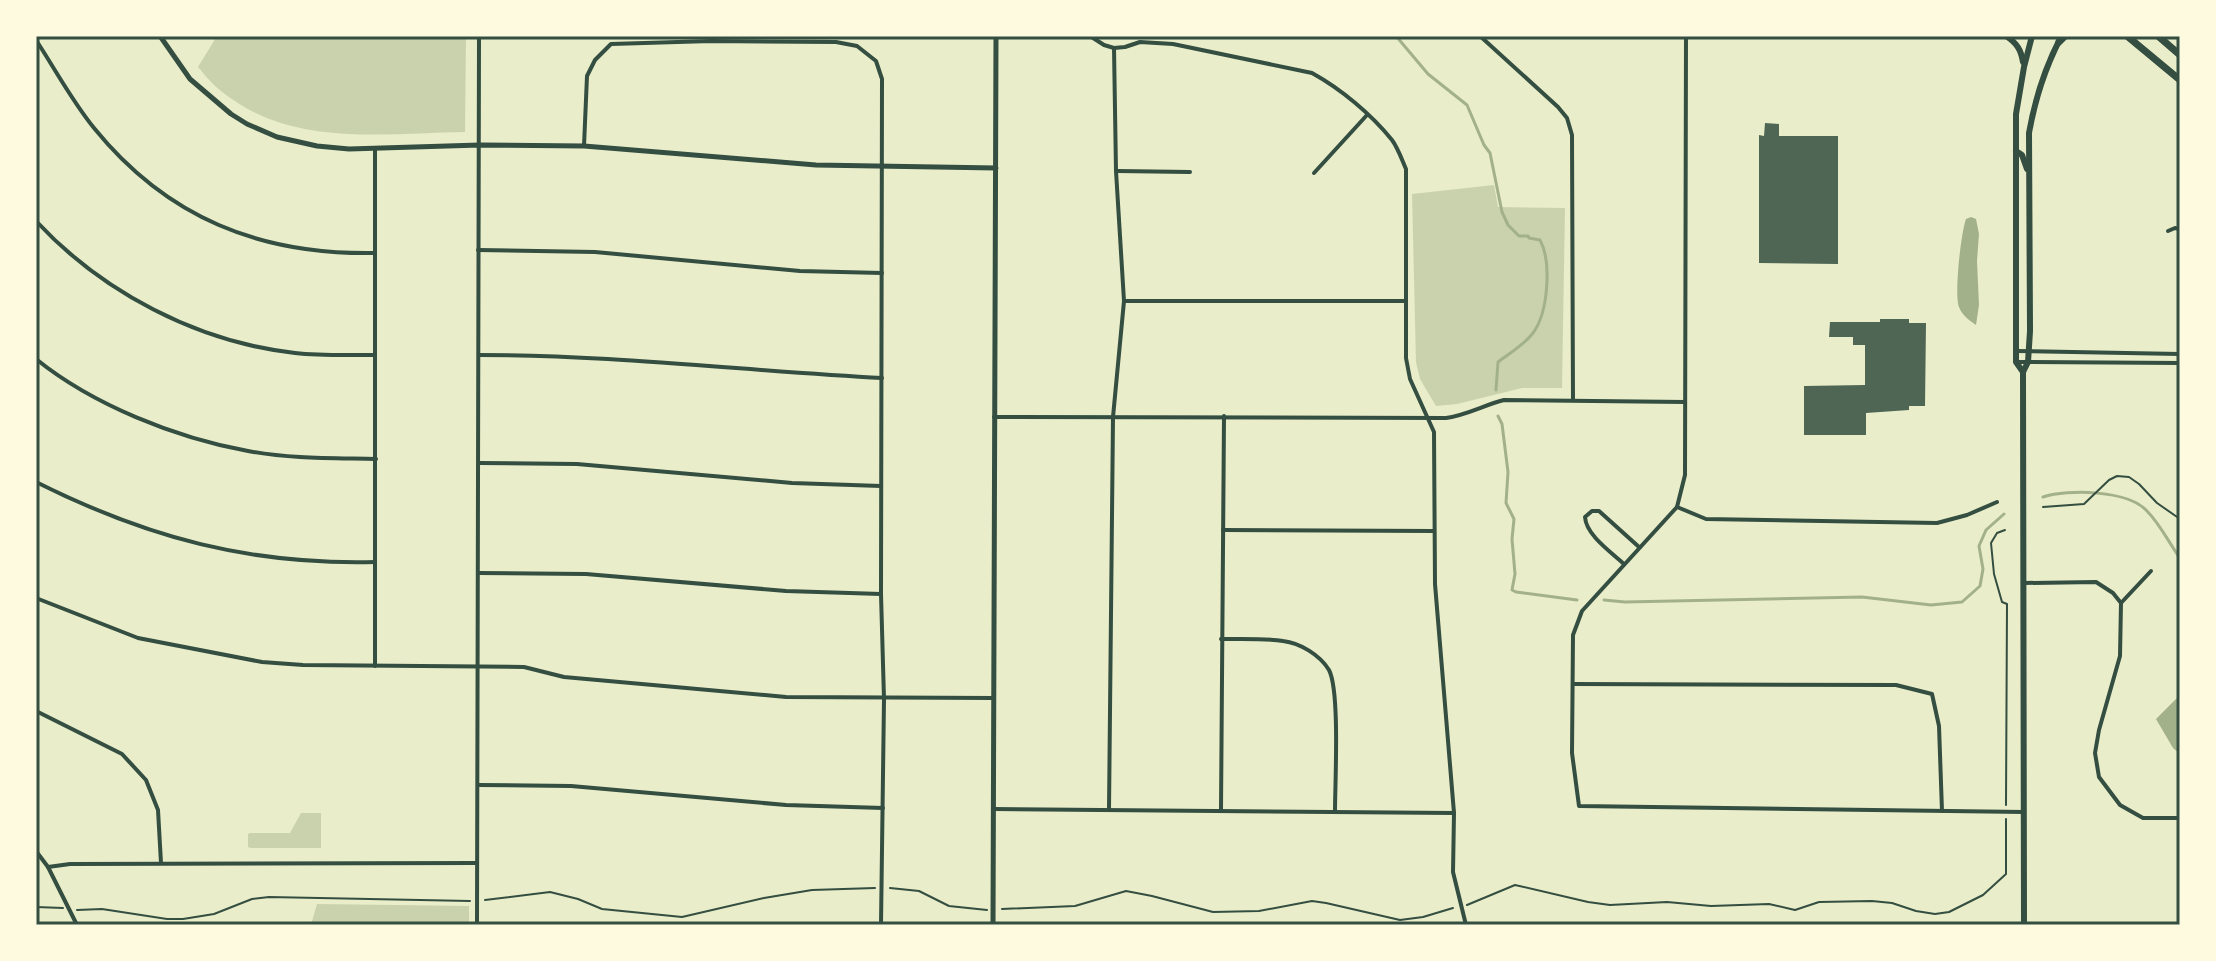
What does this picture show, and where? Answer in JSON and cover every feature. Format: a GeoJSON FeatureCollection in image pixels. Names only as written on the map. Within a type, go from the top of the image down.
{"type":"FeatureCollection","features":[{"type":"Feature","properties":{"kind":"main road"},"geometry":{"type":"LineString","coordinates":[[2006,36],[2015,42],[2024,67]]}},
{"type":"Feature","properties":{"kind":"main road"},"geometry":{"type":"LineString","coordinates":[[2023,372],[2016,362],[2015,351],[2016,114],[2032,36]]}},
{"type":"Feature","properties":{"kind":"main road"},"geometry":{"type":"LineString","coordinates":[[2127,36],[2180,80]]}},
{"type":"Feature","properties":{"kind":"main road"},"geometry":{"type":"LineString","coordinates":[[2148,36],[2160,38],[2180,55]]}},
{"type":"Feature","properties":{"kind":"main road"},"geometry":{"type":"LineString","coordinates":[[2024,925],[2023,372],[2029,351],[2029,133],[2034,102],[2047,66],[2062,38]]}},
{"type":"Feature","properties":{"kind":"main road"},"geometry":{"type":"LineString","coordinates":[[2016,151],[2022,155],[2029,181]]}},
{"type":"Feature","properties":{"kind":"street"},"geometry":{"type":"LineString","coordinates":[[160,36],[190,79],[219,106],[247,124],[289,141],[317,146],[375,149],[480,145],[584,146],[816,165],[996,168]]}},
{"type":"Feature","properties":{"kind":"street"},"geometry":{"type":"LineString","coordinates":[[477,925],[479,36]]}},
{"type":"Feature","properties":{"kind":"street"},"geometry":{"type":"LineString","coordinates":[[993,925],[996,36]]}},
{"type":"Feature","properties":{"kind":"street"},"geometry":{"type":"LineString","coordinates":[[1090,36],[1114,48],[1140,42],[1173,44],[1312,73],[1330,83],[1394,142],[1406,169],[1406,358],[1410,379],[1434,432],[1435,584],[1454,813],[1453,872],[1466,925]]}},
{"type":"Feature","properties":{"kind":"street"},"geometry":{"type":"LineString","coordinates":[[1480,36],[1558,107],[1567,118],[1572,135],[1573,400]]}},
{"type":"Feature","properties":{"kind":"street"},"geometry":{"type":"LineString","coordinates":[[1686,36],[1685,475],[1677,507],[1582,611],[1573,635],[1572,753],[1579,806],[2024,812]]}},
{"type":"Feature","properties":{"kind":"street"},"geometry":{"type":"LineString","coordinates":[[36,40],[92,126],[127,165],[199,217],[273,243],[323,252],[375,253]]}},
{"type":"Feature","properties":{"kind":"street"},"geometry":{"type":"LineString","coordinates":[[584,146],[587,76],[595,60],[611,44],[836,42],[857,46],[876,61],[882,79],[881,594],[884,699],[881,925]]}},
{"type":"Feature","properties":{"kind":"street"},"geometry":{"type":"LineString","coordinates":[[1109,810],[1113,417],[1124,301],[1116,171],[1114,48]]}},
{"type":"Feature","properties":{"kind":"street"},"geometry":{"type":"LineString","coordinates":[[1314,173],[1367,115]]}},
{"type":"Feature","properties":{"kind":"street"},"geometry":{"type":"LineString","coordinates":[[375,149],[375,666]]}},
{"type":"Feature","properties":{"kind":"street"},"geometry":{"type":"LineString","coordinates":[[1116,171],[1190,172]]}},
{"type":"Feature","properties":{"kind":"street"},"geometry":{"type":"LineString","coordinates":[[36,221],[57,243],[102,279],[150,308],[198,329],[251,346],[295,353],[375,355]]}},
{"type":"Feature","properties":{"kind":"street"},"geometry":{"type":"LineString","coordinates":[[2168,231],[2180,229]]}},
{"type":"Feature","properties":{"kind":"street"},"geometry":{"type":"LineString","coordinates":[[478,250],[595,252],[800,271],[882,273]]}},
{"type":"Feature","properties":{"kind":"street"},"geometry":{"type":"LineString","coordinates":[[1124,301],[1406,301]]}},
{"type":"Feature","properties":{"kind":"street"},"geometry":{"type":"LineString","coordinates":[[2015,351],[2180,354]]}},
{"type":"Feature","properties":{"kind":"street"},"geometry":{"type":"LineString","coordinates":[[479,355],[555,355],[882,378]]}},
{"type":"Feature","properties":{"kind":"street"},"geometry":{"type":"LineString","coordinates":[[36,359],[70,383],[123,411],[186,435],[246,451],[297,457],[376,459]]}},
{"type":"Feature","properties":{"kind":"street"},"geometry":{"type":"LineString","coordinates":[[2016,362],[2180,363]]}},
{"type":"Feature","properties":{"kind":"street"},"geometry":{"type":"LineString","coordinates":[[994,417],[1428,418],[1457,416],[1504,400],[1685,402]]}},
{"type":"Feature","properties":{"kind":"street"},"geometry":{"type":"LineString","coordinates":[[1221,810],[1224,416]]}},
{"type":"Feature","properties":{"kind":"street"},"geometry":{"type":"LineString","coordinates":[[479,463],[577,464],[792,483],[881,486]]}},
{"type":"Feature","properties":{"kind":"street"},"geometry":{"type":"LineString","coordinates":[[36,482],[112,518],[216,549],[299,561],[375,562]]}},
{"type":"Feature","properties":{"kind":"street"},"geometry":{"type":"LineString","coordinates":[[1677,507],[1706,519],[1937,523],[1997,502]]}},
{"type":"Feature","properties":{"kind":"street"},"geometry":{"type":"LineString","coordinates":[[1624,564],[1585,525],[1585,517],[1592,511],[1599,511],[1639,547]]}},
{"type":"Feature","properties":{"kind":"street"},"geometry":{"type":"LineString","coordinates":[[1223,530],[1434,531]]}},
{"type":"Feature","properties":{"kind":"street"},"geometry":{"type":"LineString","coordinates":[[2121,603],[2151,571]]}},
{"type":"Feature","properties":{"kind":"street"},"geometry":{"type":"LineString","coordinates":[[478,573],[586,574],[786,591],[881,594]]}},
{"type":"Feature","properties":{"kind":"street"},"geometry":{"type":"LineString","coordinates":[[2023,583],[2096,582],[2113,593],[2121,603],[2120,656],[2095,753],[2099,777],[2120,805],[2143,818],[2180,818]]}},
{"type":"Feature","properties":{"kind":"street"},"geometry":{"type":"LineString","coordinates":[[36,598],[138,638],[236,659],[375,666],[524,667],[564,677],[786,697],[993,698]]}},
{"type":"Feature","properties":{"kind":"street"},"geometry":{"type":"LineString","coordinates":[[1221,639],[1285,641],[1306,649],[1329,671],[1334,691],[1335,811]]}},
{"type":"Feature","properties":{"kind":"street"},"geometry":{"type":"LineString","coordinates":[[1572,684],[1896,685],[1932,694],[1939,726],[1942,811]]}},
{"type":"Feature","properties":{"kind":"street"},"geometry":{"type":"LineString","coordinates":[[36,711],[122,754],[146,780],[158,810],[161,863]]}},
{"type":"Feature","properties":{"kind":"street"},"geometry":{"type":"LineString","coordinates":[[478,785],[571,786],[786,805],[883,808]]}},
{"type":"Feature","properties":{"kind":"street"},"geometry":{"type":"LineString","coordinates":[[993,809],[1454,813]]}},
{"type":"Feature","properties":{"kind":"street"},"geometry":{"type":"LineString","coordinates":[[36,851],[48,867],[77,925]]}},
{"type":"Feature","properties":{"kind":"street"},"geometry":{"type":"LineString","coordinates":[[48,867],[161,863],[477,863]]}},
{"type":"Feature","properties":{"kind":"path"},"geometry":{"type":"LineString","coordinates":[[2043,507],[2084,504],[2117,476],[2129,477],[2180,519]]}},
{"type":"Feature","properties":{"kind":"path"},"geometry":{"type":"LineString","coordinates":[[36,907],[102,909],[174,919],[203,916],[252,899],[269,897],[477,901],[550,892],[602,909],[682,917],[812,890],[901,888],[919,891],[949,906],[992,910],[1075,906],[1126,891],[1213,912],[1259,911],[1312,901],[1400,920],[1423,917],[1485,899],[1515,885],[1610,905],[1653,902],[1711,906],[1773,904],[1795,910],[1819,902],[1872,901],[1892,903],[1927,914],[1941,914],[1983,895],[2006,874],[2007,604],[2002,602],[1994,574],[1991,543],[1997,533],[2005,530]]}},
{"type":"Feature","properties":{"kind":"shaded area"},"geometry":{"type":"Polygon","coordinates":[[[217,36],[466,36],[465,132],[343,134],[283,124],[255,113],[229,97],[198,67],[217,36]]]}},
{"type":"Feature","properties":{"kind":"shaded area"},"geometry":{"type":"Polygon","coordinates":[[[1494,185],[1498,207],[1565,208],[1562,388],[1522,388],[1436,406],[1420,379],[1416,362],[1412,194],[1494,185]]]}},
{"type":"Feature","properties":{"kind":"shaded area"},"geometry":{"type":"Polygon","coordinates":[[[1966,219],[1976,219],[1979,234],[1976,325],[1962,312],[1958,300],[1962,237],[1966,219]]]}},
{"type":"Feature","properties":{"kind":"shaded area"},"geometry":{"type":"Polygon","coordinates":[[[2180,695],[2180,754],[2156,719],[2180,695]]]}},
{"type":"Feature","properties":{"kind":"shaded area"},"geometry":{"type":"Polygon","coordinates":[[[301,813],[321,813],[321,848],[248,847],[248,834],[290,833],[301,813]]]}},
{"type":"Feature","properties":{"kind":"shaded area"},"geometry":{"type":"Polygon","coordinates":[[[317,904],[469,906],[469,925],[311,925],[317,904]]]}},
{"type":"Feature","properties":{"kind":"building"},"geometry":{"type":"Polygon","coordinates":[[[1765,123],[1779,124],[1779,136],[1838,136],[1838,264],[1759,263],[1759,135],[1764,136],[1765,123]]]}},
{"type":"Feature","properties":{"kind":"building"},"geometry":{"type":"Polygon","coordinates":[[[1880,319],[1909,319],[1909,323],[1926,323],[1925,406],[1866,413],[1866,435],[1804,435],[1804,386],[1865,385],[1865,345],[1853,345],[1853,337],[1829,337],[1830,322],[1880,322],[1880,319]]]}},
{"type":"Feature","properties":{"kind":"waterway"},"geometry":{"type":"LineString","coordinates":[[1396,36],[1428,74],[1467,105],[1490,153],[1502,212],[1508,225],[1519,236],[1540,240],[1544,249],[1547,287],[1542,313],[1533,333],[1498,362],[1496,390]]}},
{"type":"Feature","properties":{"kind":"waterway"},"geometry":{"type":"LineString","coordinates":[[1498,416],[1502,424],[1508,472],[1506,503],[1514,519],[1515,574],[1512,590],[1577,600]]}},
{"type":"Feature","properties":{"kind":"waterway"},"geometry":{"type":"LineString","coordinates":[[2043,497],[2097,493],[2138,504],[2156,522],[2180,558]]}},
{"type":"Feature","properties":{"kind":"waterway"},"geometry":{"type":"LineString","coordinates":[[1604,600],[1862,597],[1931,605],[1962,602],[1980,586],[1983,569],[1979,546],[1986,530],[2004,514]]}}]}
